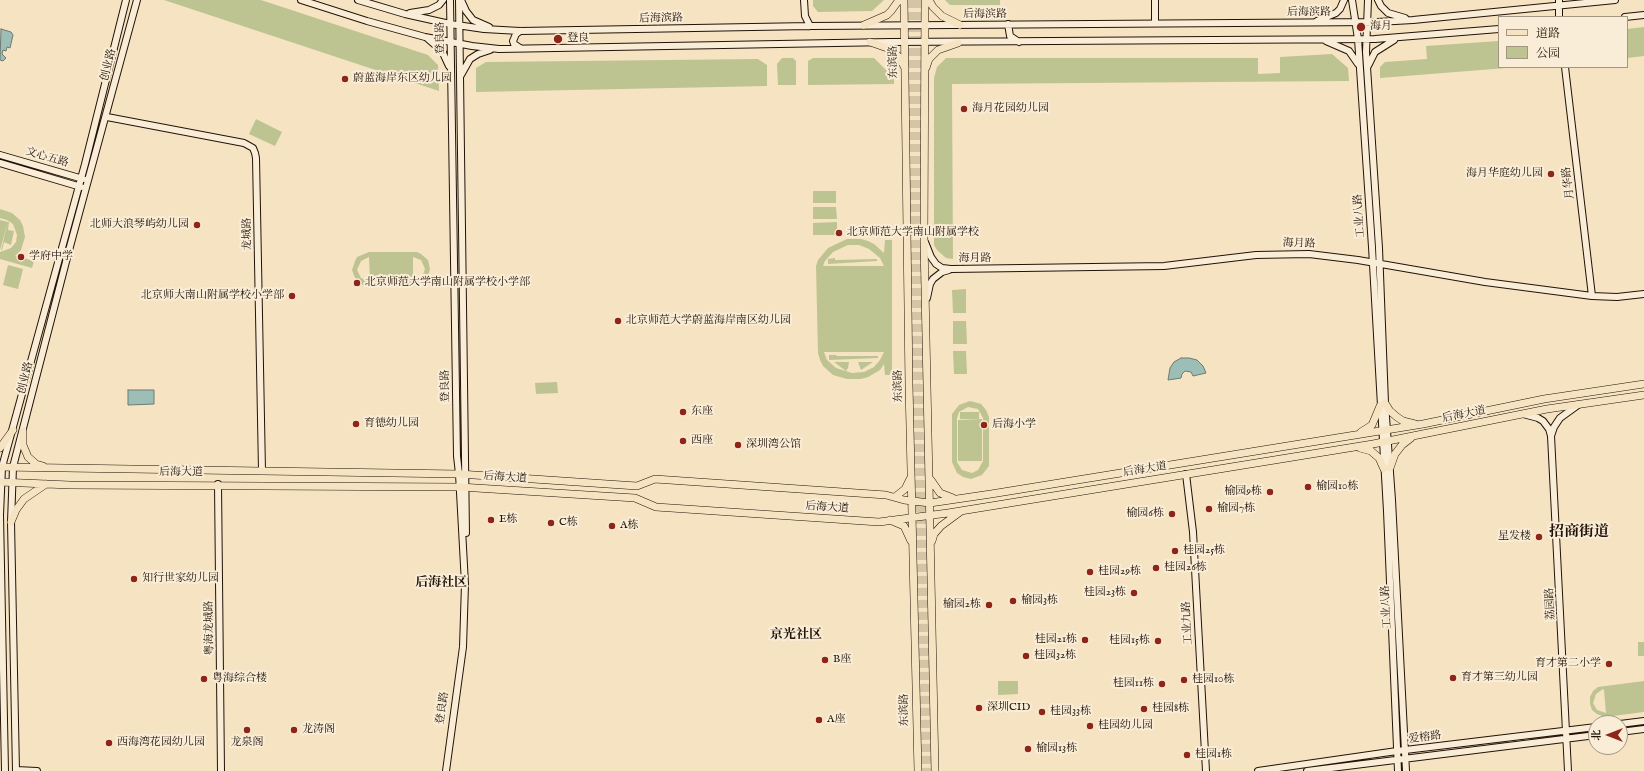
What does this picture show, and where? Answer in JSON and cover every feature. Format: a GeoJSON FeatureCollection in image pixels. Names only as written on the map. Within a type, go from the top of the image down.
{"type":"FeatureCollection","features":[{"type":"Feature","properties":{"kind":"main road","name":"创业路"},"geometry":{"type":"LineString","coordinates":[[5,771],[0,515],[1,467],[13,430],[79,186],[126,0]]}},
{"type":"Feature","properties":{"kind":"main road","name":"创业路"},"geometry":{"type":"LineString","coordinates":[[16,770],[11,522],[13,467],[137,0]]}},
{"type":"Feature","properties":{"kind":"main road"},"geometry":{"type":"LineString","coordinates":[[301,0],[366,21],[425,37],[459,44],[499,49],[870,42],[958,43],[1358,40],[1498,29]]}},
{"type":"Feature","properties":{"kind":"main road","name":"后海滨路"},"geometry":{"type":"LineString","coordinates":[[358,0],[405,14],[459,26],[520,31],[810,26],[1366,22],[1413,20],[1559,3],[1615,0]]}},
{"type":"Feature","properties":{"kind":"main road"},"geometry":{"type":"LineString","coordinates":[[405,14],[429,10],[443,0]]}},
{"type":"Feature","properties":{"kind":"main road","name":"登良路"},"geometry":{"type":"LineString","coordinates":[[446,771],[449,737],[463,647],[465,584],[463,487],[462,474],[457,456],[450,0]]}},
{"type":"Feature","properties":{"kind":"main road"},"geometry":{"type":"LineString","coordinates":[[460,0],[459,78],[461,148],[462,474]]}},
{"type":"Feature","properties":{"kind":"main road"},"geometry":{"type":"LineString","coordinates":[[460,0],[473,20],[498,30]]}},
{"type":"Feature","properties":{"kind":"main road"},"geometry":{"type":"LineString","coordinates":[[804,0],[805,16],[810,26]]}},
{"type":"Feature","properties":{"kind":"main road"},"geometry":{"type":"LineString","coordinates":[[864,26],[887,15],[895,7],[898,0]]}},
{"type":"Feature","properties":{"kind":"main road","name":"东滨路"},"geometry":{"type":"LineString","coordinates":[[904,0],[911,475],[918,771]]}},
{"type":"Feature","properties":{"kind":"main road"},"geometry":{"type":"LineString","coordinates":[[925,0],[924,241],[935,771]]}},
{"type":"Feature","properties":{"kind":"main road"},"geometry":{"type":"LineString","coordinates":[[929,0],[933,7],[942,16],[960,25]]}},
{"type":"Feature","properties":{"kind":"main road"},"geometry":{"type":"LineString","coordinates":[[1155,0],[1155,23]]}},
{"type":"Feature","properties":{"kind":"main road"},"geometry":{"type":"LineString","coordinates":[[1312,23],[1336,13],[1340,9],[1344,0]]}},
{"type":"Feature","properties":{"kind":"main road","name":"工业八路"},"geometry":{"type":"LineString","coordinates":[[1352,0],[1358,40],[1376,263]]}},
{"type":"Feature","properties":{"kind":"main road","name":"工业八路"},"geometry":{"type":"LineString","coordinates":[[1368,0],[1366,22],[1367,74],[1384,431],[1406,771]]}},
{"type":"Feature","properties":{"kind":"main road"},"geometry":{"type":"LineString","coordinates":[[1378,0],[1381,6],[1388,12],[1413,20]]}},
{"type":"Feature","properties":{"kind":"main road"},"geometry":{"type":"LineString","coordinates":[[1559,3],[1559,16]]}},
{"type":"Feature","properties":{"kind":"main road"},"geometry":{"type":"LineString","coordinates":[[1628,17],[1644,15]]}},
{"type":"Feature","properties":{"kind":"main road"},"geometry":{"type":"LineString","coordinates":[[1008,24],[1010,36],[1019,42]]}},
{"type":"Feature","properties":{"kind":"main road"},"geometry":{"type":"LineString","coordinates":[[520,31],[516,34],[513,41],[517,47],[522,49]]}},
{"type":"Feature","properties":{"kind":"main road"},"geometry":{"type":"LineString","coordinates":[[117,37],[126,40]]}},
{"type":"Feature","properties":{"kind":"main road"},"geometry":{"type":"LineString","coordinates":[[425,37],[442,52],[451,71]]}},
{"type":"Feature","properties":{"kind":"main road"},"geometry":{"type":"LineString","coordinates":[[1367,74],[1370,60],[1375,52],[1386,44],[1399,38]]}},
{"type":"Feature","properties":{"kind":"main road"},"geometry":{"type":"LineString","coordinates":[[1322,40],[1349,52],[1360,67]]}},
{"type":"Feature","properties":{"kind":"main road"},"geometry":{"type":"LineString","coordinates":[[870,42],[886,47],[895,53],[906,70]]}},
{"type":"Feature","properties":{"kind":"main road"},"geometry":{"type":"LineString","coordinates":[[924,72],[930,59],[938,50],[958,43]]}},
{"type":"Feature","properties":{"kind":"main road"},"geometry":{"type":"LineString","coordinates":[[459,78],[470,59],[484,52],[499,49]]}},
{"type":"Feature","properties":{"kind":"main road","name":"月华路"},"geometry":{"type":"LineString","coordinates":[[1564,68],[1592,296]]}},
{"type":"Feature","properties":{"kind":"main road","name":"龙城路"},"geometry":{"type":"LineString","coordinates":[[106,117],[244,143],[252,148],[255,153],[262,471]]}},
{"type":"Feature","properties":{"kind":"main road"},"geometry":{"type":"LineString","coordinates":[[452,148],[461,148]]}},
{"type":"Feature","properties":{"kind":"main road","name":"文心五路"},"geometry":{"type":"LineString","coordinates":[[0,155],[88,180]]}},
{"type":"Feature","properties":{"kind":"main road","name":"文心五路"},"geometry":{"type":"LineString","coordinates":[[0,163],[86,188]]}},
{"type":"Feature","properties":{"kind":"main road"},"geometry":{"type":"LineString","coordinates":[[924,241],[936,264],[942,268],[951,270]]}},
{"type":"Feature","properties":{"kind":"main road","name":"海月路"},"geometry":{"type":"LineString","coordinates":[[951,270],[1164,266],[1284,253],[1309,254],[1376,263],[1485,282],[1592,296],[1617,297],[1644,294]]}},
{"type":"Feature","properties":{"kind":"main road"},"geometry":{"type":"LineString","coordinates":[[926,302],[930,284],[933,279],[942,272],[951,270]]}},
{"type":"Feature","properties":{"kind":"main road","name":"后海大道"},"geometry":{"type":"LineString","coordinates":[[1,467],[49,469],[462,474],[637,486],[655,479],[895,497],[930,503],[1384,431],[1544,399],[1644,384]]}},
{"type":"Feature","properties":{"kind":"main road","name":"后海大道"},"geometry":{"type":"LineString","coordinates":[[0,482],[46,484],[218,484],[463,487],[634,498],[656,507],[865,522],[963,510],[1385,442],[1522,414],[1644,395]]}},
{"type":"Feature","properties":{"kind":"main road","name":"荔园路"},"geometry":{"type":"LineString","coordinates":[[1551,436],[1554,427],[1560,418],[1580,404]]}},
{"type":"Feature","properties":{"kind":"main road"},"geometry":{"type":"LineString","coordinates":[[1352,436],[1370,427],[1383,405],[1403,421],[1423,424]]}},
{"type":"Feature","properties":{"kind":"main road","name":"荔园路"},"geometry":{"type":"LineString","coordinates":[[1522,414],[1538,418],[1543,421],[1549,429],[1551,436],[1568,771]]}},
{"type":"Feature","properties":{"kind":"main road"},"geometry":{"type":"LineString","coordinates":[[0,448],[13,430]]}},
{"type":"Feature","properties":{"kind":"main road"},"geometry":{"type":"LineString","coordinates":[[23,432],[24,445],[28,457],[36,464],[49,469]]}},
{"type":"Feature","properties":{"kind":"main road"},"geometry":{"type":"LineString","coordinates":[[1354,447],[1371,451],[1387,468],[1402,445],[1416,436]]}},
{"type":"Feature","properties":{"kind":"main road","name":"工业八路"},"geometry":{"type":"LineString","coordinates":[[1387,468],[1398,771]]}},
{"type":"Feature","properties":{"kind":"main road","name":"工业九路"},"geometry":{"type":"LineString","coordinates":[[1186,474],[1193,532],[1206,771]]}},
{"type":"Feature","properties":{"kind":"main road"},"geometry":{"type":"LineString","coordinates":[[895,497],[905,489],[911,475]]}},
{"type":"Feature","properties":{"kind":"main road"},"geometry":{"type":"LineString","coordinates":[[930,478],[935,488],[940,493],[946,497],[959,499]]}},
{"type":"Feature","properties":{"kind":"main road"},"geometry":{"type":"LineString","coordinates":[[11,522],[16,510],[24,499],[46,484]]}},
{"type":"Feature","properties":{"kind":"main road","name":"粤海龙城路"},"geometry":{"type":"LineString","coordinates":[[218,484],[221,771]]}},
{"type":"Feature","properties":{"kind":"main road"},"geometry":{"type":"LineString","coordinates":[[930,545],[934,534],[941,526],[963,510]]}},
{"type":"Feature","properties":{"kind":"main road"},"geometry":{"type":"LineString","coordinates":[[890,520],[904,526],[913,545]]}},
{"type":"Feature","properties":{"kind":"main road"},"geometry":{"type":"LineString","coordinates":[[0,696],[4,689]]}},
{"type":"Feature","properties":{"kind":"main road"},"geometry":{"type":"LineString","coordinates":[[0,712],[5,718]]}},
{"type":"Feature","properties":{"kind":"main road"},"geometry":{"type":"LineString","coordinates":[[1628,723],[1644,721]]}},
{"type":"Feature","properties":{"kind":"main road","name":"爱榕路"},"geometry":{"type":"LineString","coordinates":[[1258,771],[1397,751],[1588,728]]}},
{"type":"Feature","properties":{"kind":"main road"},"geometry":{"type":"LineString","coordinates":[[1628,731],[1644,729]]}},
{"type":"Feature","properties":{"kind":"main road","name":"爱榕路"},"geometry":{"type":"LineString","coordinates":[[1306,771],[1588,736]]}},
{"type":"Feature","properties":{"kind":"main road"},"geometry":{"type":"LineString","coordinates":[[16,770],[37,771]]}},
{"type":"Feature","properties":{"kind":"green space"},"geometry":{"type":"Polygon","coordinates":[[[164,0],[261,0],[428,55],[438,65],[439,91],[164,0]]]}},
{"type":"Feature","properties":{"kind":"green space"},"geometry":{"type":"Polygon","coordinates":[[[813,0],[884,0],[872,11],[818,12],[813,6],[813,0]]]}},
{"type":"Feature","properties":{"kind":"green space"},"geometry":{"type":"Polygon","coordinates":[[[945,0],[1000,0],[1000,5],[950,5],[945,0]]]}},
{"type":"Feature","properties":{"kind":"green space"},"geometry":{"type":"Polygon","coordinates":[[[1644,27],[1644,56],[1628,58],[1628,29],[1644,27]]]}},
{"type":"Feature","properties":{"kind":"green space"},"geometry":{"type":"Polygon","coordinates":[[[1498,41],[1498,68],[1506,68],[1380,78],[1380,67],[1385,62],[1427,59],[1426,46],[1498,41]]]}},
{"type":"Feature","properties":{"kind":"green space"},"geometry":{"type":"Polygon","coordinates":[[[1332,54],[1348,68],[1349,81],[952,84],[953,259],[946,258],[934,245],[934,78],[937,67],[946,58],[1258,58],[1258,74],[1280,73],[1280,57],[1332,54]]]}},
{"type":"Feature","properties":{"kind":"green space"},"geometry":{"type":"Polygon","coordinates":[[[782,58],[793,58],[796,61],[796,85],[778,85],[777,64],[782,58]]]}},
{"type":"Feature","properties":{"kind":"green space"},"geometry":{"type":"Polygon","coordinates":[[[813,58],[874,58],[894,78],[894,84],[808,85],[808,61],[813,58]]]}},
{"type":"Feature","properties":{"kind":"green space"},"geometry":{"type":"Polygon","coordinates":[[[758,59],[767,65],[767,86],[476,92],[476,68],[486,62],[758,59]]]}},
{"type":"Feature","properties":{"kind":"green space"},"geometry":{"type":"Polygon","coordinates":[[[256,119],[282,132],[275,146],[249,134],[256,119]]]}},
{"type":"Feature","properties":{"kind":"green space"},"geometry":{"type":"Polygon","coordinates":[[[813,191],[836,191],[836,203],[813,203],[813,191]]]}},
{"type":"Feature","properties":{"kind":"green space"},"geometry":{"type":"Polygon","coordinates":[[[813,207],[836,207],[837,219],[813,219],[813,207]]]}},
{"type":"Feature","properties":{"kind":"green space"},"geometry":{"type":"Polygon","coordinates":[[[0,209],[12,213],[20,220],[25,237],[21,250],[15,256],[34,261],[32,268],[0,259],[0,252],[11,248],[16,242],[17,235],[13,224],[0,218],[0,209]]]}},
{"type":"Feature","properties":{"kind":"green space"},"geometry":{"type":"Polygon","coordinates":[[[0,220],[8,222],[0,250],[0,220]]]}},
{"type":"Feature","properties":{"kind":"green space"},"geometry":{"type":"Polygon","coordinates":[[[8,222],[8,230],[14,231],[11,245],[4,242],[1,250],[8,222]]]}},
{"type":"Feature","properties":{"kind":"green space"},"geometry":{"type":"Polygon","coordinates":[[[837,222],[837,235],[813,235],[813,223],[837,222]]]}},
{"type":"Feature","properties":{"kind":"green space"},"geometry":{"type":"Polygon","coordinates":[[[847,228],[863,228],[863,236],[848,236],[847,228]]]}},
{"type":"Feature","properties":{"kind":"green space"},"geometry":{"type":"Polygon","coordinates":[[[868,228],[883,228],[883,236],[868,236],[868,228]]]}},
{"type":"Feature","properties":{"kind":"green space"},"geometry":{"type":"Polygon","coordinates":[[[847,239],[861,239],[874,244],[884,253],[885,240],[892,240],[892,375],[885,375],[884,364],[880,370],[861,379],[847,379],[833,375],[823,366],[818,353],[816,266],[818,260],[828,248],[847,239]],[[848,245],[833,252],[825,261],[823,266],[884,266],[880,258],[869,249],[859,245],[848,245]],[[824,352],[827,360],[836,368],[852,373],[864,372],[874,367],[884,352],[824,352]]]}},
{"type":"Feature","properties":{"kind":"green space"},"geometry":{"type":"Polygon","coordinates":[[[369,252],[417,252],[428,260],[430,269],[425,281],[418,285],[365,286],[355,278],[352,270],[357,257],[369,252]],[[369,257],[361,261],[357,270],[361,278],[370,281],[369,257]],[[413,257],[413,281],[422,277],[425,269],[421,260],[413,257]]]}},
{"type":"Feature","properties":{"kind":"green space"},"geometry":{"type":"Polygon","coordinates":[[[835,258],[835,260],[877,259],[877,261],[828,264],[828,259],[835,258]]]}},
{"type":"Feature","properties":{"kind":"green space"},"geometry":{"type":"Polygon","coordinates":[[[8,265],[23,269],[18,289],[3,285],[8,265]]]}},
{"type":"Feature","properties":{"kind":"green space"},"geometry":{"type":"Polygon","coordinates":[[[966,289],[966,313],[953,313],[952,290],[966,289]]]}},
{"type":"Feature","properties":{"kind":"green space"},"geometry":{"type":"Polygon","coordinates":[[[953,321],[966,321],[967,344],[953,344],[953,321]]]}},
{"type":"Feature","properties":{"kind":"green space"},"geometry":{"type":"Polygon","coordinates":[[[953,351],[966,351],[967,374],[954,374],[953,351]]]}},
{"type":"Feature","properties":{"kind":"green space"},"geometry":{"type":"Polygon","coordinates":[[[829,355],[878,356],[878,358],[829,360],[829,355]]]}},
{"type":"Feature","properties":{"kind":"green space"},"geometry":{"type":"Polygon","coordinates":[[[834,362],[849,362],[848,368],[846,371],[834,362]]]}},
{"type":"Feature","properties":{"kind":"green space"},"geometry":{"type":"Polygon","coordinates":[[[858,362],[873,362],[861,370],[858,362]]]}},
{"type":"Feature","properties":{"kind":"green space"},"geometry":{"type":"Polygon","coordinates":[[[557,382],[558,393],[536,394],[535,383],[557,382]]]}},
{"type":"Feature","properties":{"kind":"green space"},"geometry":{"type":"Polygon","coordinates":[[[970,401],[981,404],[989,417],[989,466],[982,475],[971,479],[963,477],[957,473],[952,462],[952,414],[959,405],[970,401]],[[968,407],[959,412],[957,418],[957,462],[962,470],[972,473],[978,470],[983,461],[983,418],[978,409],[968,407]]]}},
{"type":"Feature","properties":{"kind":"green space"},"geometry":{"type":"Polygon","coordinates":[[[960,412],[979,412],[979,419],[960,419],[960,412]]]}},
{"type":"Feature","properties":{"kind":"green space"},"geometry":{"type":"Polygon","coordinates":[[[982,419],[982,461],[958,461],[958,420],[982,419]]]}},
{"type":"Feature","properties":{"kind":"green space"},"geometry":{"type":"Polygon","coordinates":[[[1638,642],[1644,642],[1644,656],[1638,656],[1638,642]]]}},
{"type":"Feature","properties":{"kind":"green space"},"geometry":{"type":"Polygon","coordinates":[[[998,681],[1018,681],[1018,694],[998,695],[998,681]]]}},
{"type":"Feature","properties":{"kind":"green space"},"geometry":{"type":"Polygon","coordinates":[[[1644,681],[1644,712],[1621,715],[1597,714],[1592,710],[1590,704],[1590,697],[1593,691],[1598,687],[1644,681]],[[1603,689],[1596,694],[1593,703],[1597,710],[1606,713],[1603,689]]]}},
{"type":"Feature","properties":{"kind":"water"},"geometry":{"type":"Polygon","coordinates":[[[1,29],[11,32],[13,35],[10,48],[7,47],[6,51],[3,50],[2,54],[6,58],[3,61],[0,60],[1,29]]]}},
{"type":"Feature","properties":{"kind":"water"},"geometry":{"type":"Polygon","coordinates":[[[1181,358],[1197,360],[1203,366],[1206,373],[1193,376],[1191,372],[1185,371],[1181,378],[1168,380],[1170,368],[1174,362],[1181,358]]]}},
{"type":"Feature","properties":{"kind":"water"},"geometry":{"type":"Polygon","coordinates":[[[128,390],[154,390],[154,404],[128,405],[128,390]]]}},
{"type":"Feature","properties":{"kind":"tunnel"},"geometry":{"type":"LineString","coordinates":[[909,0],[923,771]]}},
{"type":"Feature","properties":{"kind":"tunnel"},"geometry":{"type":"LineString","coordinates":[[917,0],[920,284],[929,771]]}},
{"type":"Feature","properties":{"kind":"place","name":"海月"},"geometry":{"type":"Point","coordinates":[1361,27]}},
{"type":"Feature","properties":{"kind":"place","name":"登良"},"geometry":{"type":"Point","coordinates":[558,39]}},
{"type":"Feature","properties":{"kind":"place","name":"蔚蓝海岸东区幼儿园"},"geometry":{"type":"Point","coordinates":[345,79]}},
{"type":"Feature","properties":{"kind":"place","name":"海月花园幼儿园"},"geometry":{"type":"Point","coordinates":[964,109]}},
{"type":"Feature","properties":{"kind":"place","name":"海月华庭幼儿园"},"geometry":{"type":"Point","coordinates":[1551,174]}},
{"type":"Feature","properties":{"kind":"place","name":"北师大浪琴屿幼儿园"},"geometry":{"type":"Point","coordinates":[197,225]}},
{"type":"Feature","properties":{"kind":"place","name":"北京师范大学南山附属学校"},"geometry":{"type":"Point","coordinates":[839,233]}},
{"type":"Feature","properties":{"kind":"place","name":"学府中学"},"geometry":{"type":"Point","coordinates":[21,257]}},
{"type":"Feature","properties":{"kind":"place","name":"北京师范大学南山附属学校小学部"},"geometry":{"type":"Point","coordinates":[357,283]}},
{"type":"Feature","properties":{"kind":"place","name":"北京师大南山附属学校小学部"},"geometry":{"type":"Point","coordinates":[292,296]}},
{"type":"Feature","properties":{"kind":"place","name":"北京师范大学蔚蓝海岸南区幼儿园"},"geometry":{"type":"Point","coordinates":[618,321]}},
{"type":"Feature","properties":{"kind":"place","name":"东座"},"geometry":{"type":"Point","coordinates":[683,412]}},
{"type":"Feature","properties":{"kind":"place","name":"育德幼儿园"},"geometry":{"type":"Point","coordinates":[356,424]}},
{"type":"Feature","properties":{"kind":"place","name":"后海小学"},"geometry":{"type":"Point","coordinates":[984,425]}},
{"type":"Feature","properties":{"kind":"place","name":"西座"},"geometry":{"type":"Point","coordinates":[683,441]}},
{"type":"Feature","properties":{"kind":"place","name":"深圳湾公馆"},"geometry":{"type":"Point","coordinates":[738,445]}},
{"type":"Feature","properties":{"kind":"place","name":"榆园10栋"},"geometry":{"type":"Point","coordinates":[1308,487]}},
{"type":"Feature","properties":{"kind":"place","name":"榆园9栋"},"geometry":{"type":"Point","coordinates":[1270,492]}},
{"type":"Feature","properties":{"kind":"place","name":"榆园7栋"},"geometry":{"type":"Point","coordinates":[1209,509]}},
{"type":"Feature","properties":{"kind":"place","name":"榆园6栋"},"geometry":{"type":"Point","coordinates":[1172,514]}},
{"type":"Feature","properties":{"kind":"place","name":"E栋"},"geometry":{"type":"Point","coordinates":[491,520]}},
{"type":"Feature","properties":{"kind":"place","name":"C栋"},"geometry":{"type":"Point","coordinates":[551,523]}},
{"type":"Feature","properties":{"kind":"place","name":"A栋"},"geometry":{"type":"Point","coordinates":[612,526]}},
{"type":"Feature","properties":{"kind":"place","name":"星发楼"},"geometry":{"type":"Point","coordinates":[1539,537]}},
{"type":"Feature","properties":{"kind":"place","name":"桂园25栋"},"geometry":{"type":"Point","coordinates":[1175,551]}},
{"type":"Feature","properties":{"kind":"place","name":"桂园26栋"},"geometry":{"type":"Point","coordinates":[1156,568]}},
{"type":"Feature","properties":{"kind":"place","name":"桂园29栋"},"geometry":{"type":"Point","coordinates":[1090,572]}},
{"type":"Feature","properties":{"kind":"place","name":"知行世家幼儿园"},"geometry":{"type":"Point","coordinates":[134,579]}},
{"type":"Feature","properties":{"kind":"place","name":"桂园23栋"},"geometry":{"type":"Point","coordinates":[1134,593]}},
{"type":"Feature","properties":{"kind":"place","name":"榆园3栋"},"geometry":{"type":"Point","coordinates":[1013,601]}},
{"type":"Feature","properties":{"kind":"place","name":"榆园2栋"},"geometry":{"type":"Point","coordinates":[989,605]}},
{"type":"Feature","properties":{"kind":"place","name":"桂园21栋"},"geometry":{"type":"Point","coordinates":[1085,640]}},
{"type":"Feature","properties":{"kind":"place","name":"桂园15栋"},"geometry":{"type":"Point","coordinates":[1158,641]}},
{"type":"Feature","properties":{"kind":"place","name":"桂园32栋"},"geometry":{"type":"Point","coordinates":[1026,656]}},
{"type":"Feature","properties":{"kind":"place","name":"B座"},"geometry":{"type":"Point","coordinates":[825,660]}},
{"type":"Feature","properties":{"kind":"place","name":"育才第二小学"},"geometry":{"type":"Point","coordinates":[1609,664]}},
{"type":"Feature","properties":{"kind":"place","name":"育才第三幼儿园"},"geometry":{"type":"Point","coordinates":[1453,678]}},
{"type":"Feature","properties":{"kind":"place","name":"粤海综合楼"},"geometry":{"type":"Point","coordinates":[204,679]}},
{"type":"Feature","properties":{"kind":"place","name":"桂园10栋"},"geometry":{"type":"Point","coordinates":[1184,680]}},
{"type":"Feature","properties":{"kind":"place","name":"桂园11栋"},"geometry":{"type":"Point","coordinates":[1162,684]}},
{"type":"Feature","properties":{"kind":"place","name":"深圳CID"},"geometry":{"type":"Point","coordinates":[979,708]}},
{"type":"Feature","properties":{"kind":"place","name":"桂园8栋"},"geometry":{"type":"Point","coordinates":[1144,709]}},
{"type":"Feature","properties":{"kind":"place","name":"桂园33栋"},"geometry":{"type":"Point","coordinates":[1042,712]}},
{"type":"Feature","properties":{"kind":"place","name":"A座"},"geometry":{"type":"Point","coordinates":[819,720]}},
{"type":"Feature","properties":{"kind":"place","name":"桂园幼儿园"},"geometry":{"type":"Point","coordinates":[1090,726]}},
{"type":"Feature","properties":{"kind":"place","name":"龙泉阁"},"geometry":{"type":"Point","coordinates":[247,730]}},
{"type":"Feature","properties":{"kind":"place","name":"龙涛阁"},"geometry":{"type":"Point","coordinates":[294,730]}},
{"type":"Feature","properties":{"kind":"place","name":"西海湾花园幼儿园"},"geometry":{"type":"Point","coordinates":[109,743]}},
{"type":"Feature","properties":{"kind":"place","name":"榆园13栋"},"geometry":{"type":"Point","coordinates":[1028,749]}},
{"type":"Feature","properties":{"kind":"place","name":"桂园1栋"},"geometry":{"type":"Point","coordinates":[1187,755]}},
{"type":"Feature","properties":{"kind":"district","name":"招商街道"},"geometry":{"type":"Point","coordinates":[1579,533]}},
{"type":"Feature","properties":{"kind":"district","name":"后海社区"},"geometry":{"type":"Point","coordinates":[441,583]}},
{"type":"Feature","properties":{"kind":"district","name":"京光社区"},"geometry":{"type":"Point","coordinates":[796,635]}}]}
